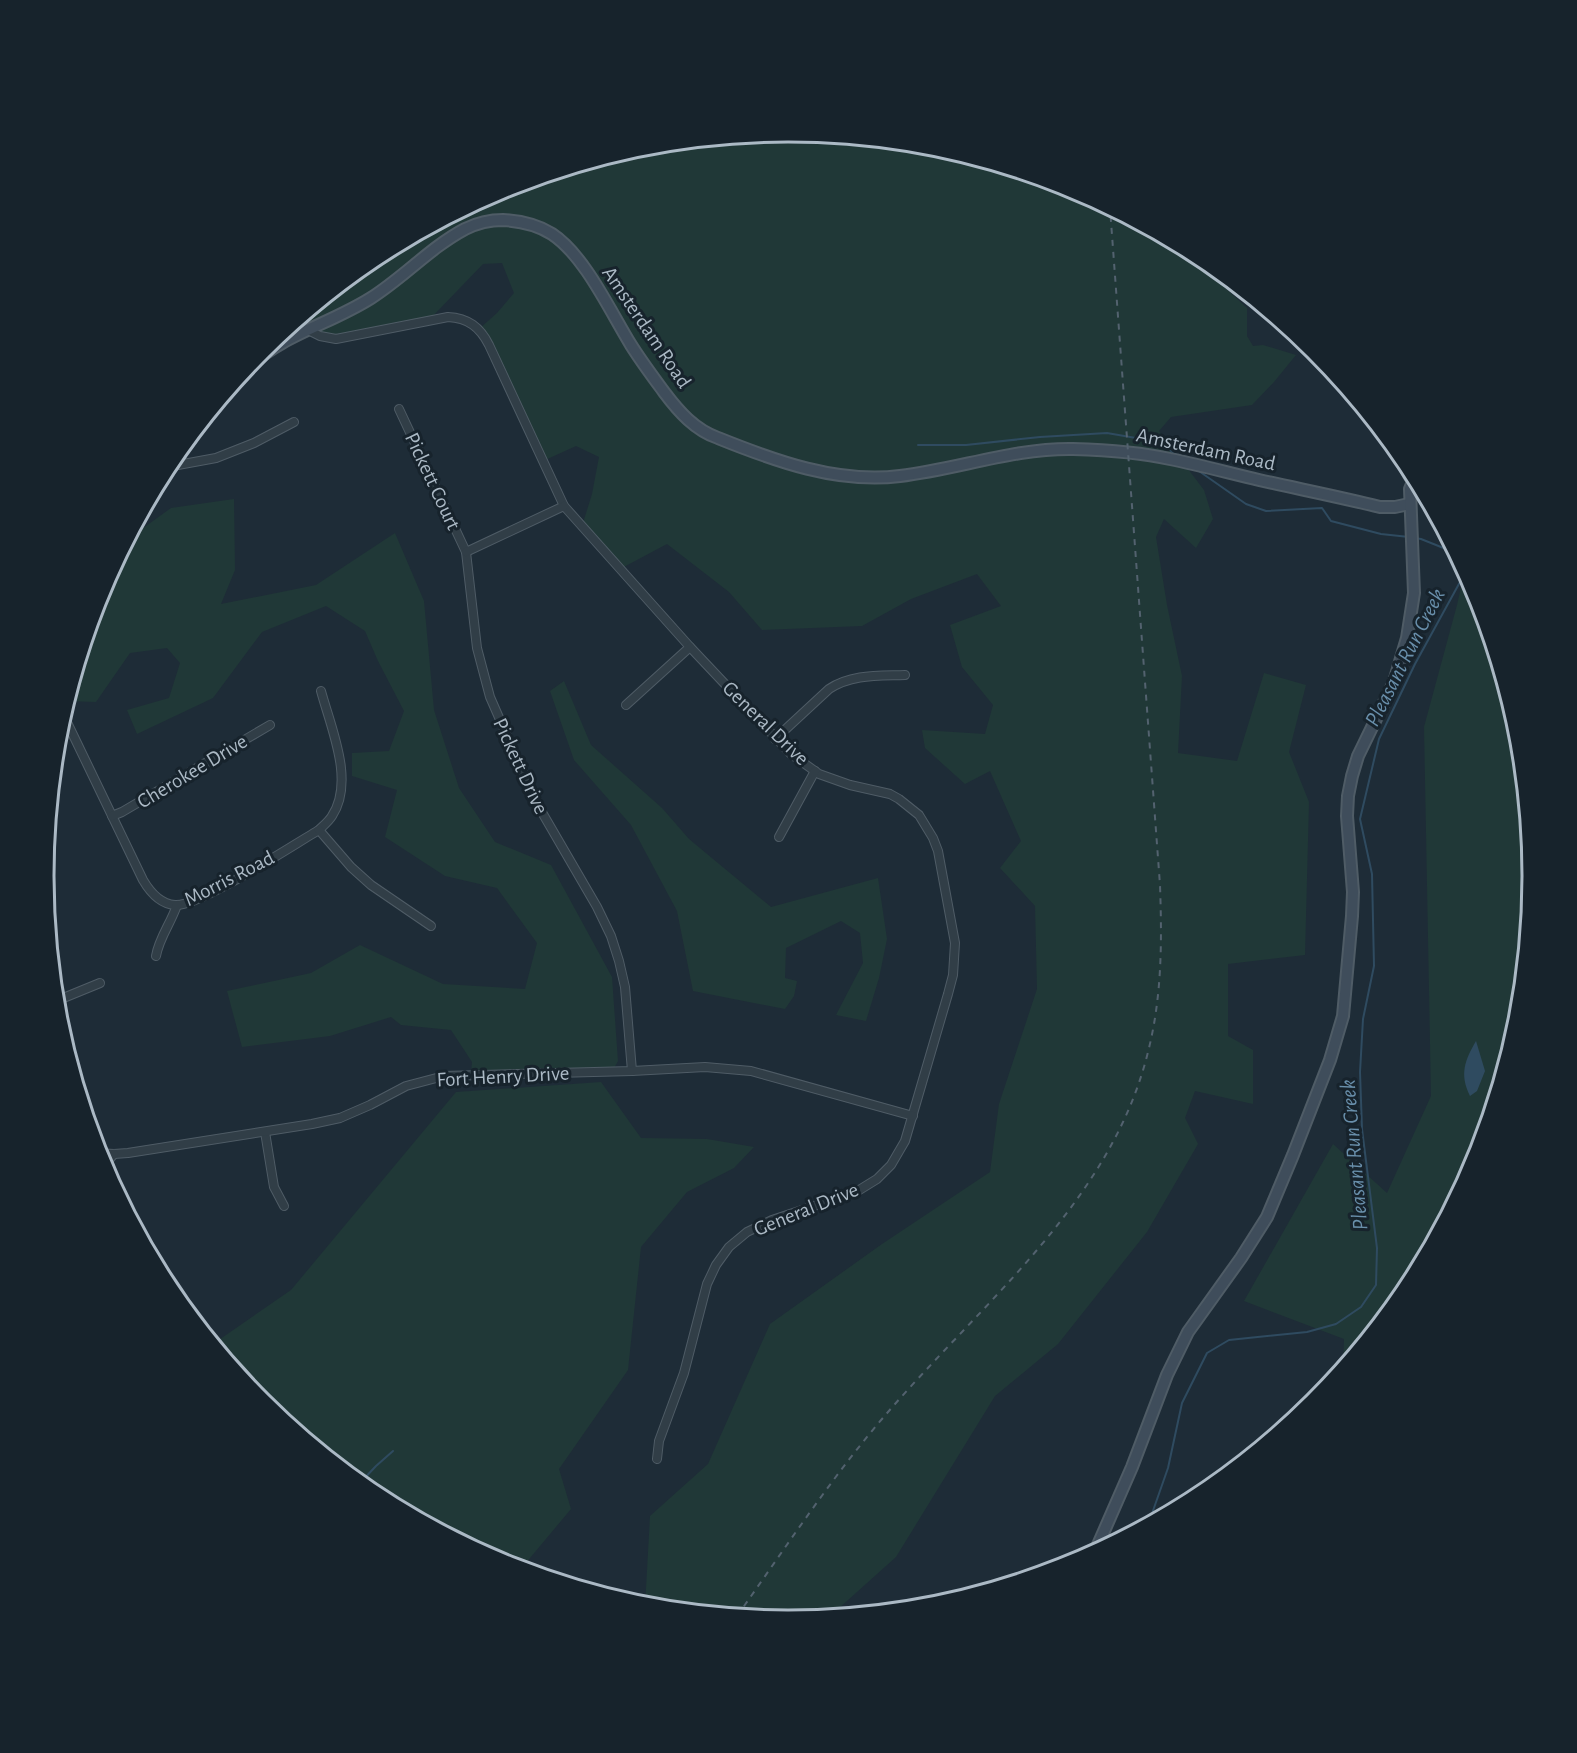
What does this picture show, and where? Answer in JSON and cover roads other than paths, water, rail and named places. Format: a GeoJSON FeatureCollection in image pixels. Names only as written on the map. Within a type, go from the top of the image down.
{"type":"FeatureCollection","features":[{"type":"Feature","properties":{"kind":"street","name":"Amsterdam Road"},"geometry":{"type":"LineString","coordinates":[[287,340],[379,293],[461,231],[483,222],[506,220],[540,227],[550,232],[569,248],[578,258],[643,364],[668,398],[693,424],[706,434],[792,464],[821,472],[882,477],[900,476],[1017,453],[1044,450],[1115,451],[1169,458],[1380,507],[1409,504]]}},
{"type":"Feature","properties":{"kind":"street","name":"General Drive"},"geometry":{"type":"LineString","coordinates":[[308,330],[320,336],[336,339],[448,317],[461,318],[473,324],[483,334],[489,345],[564,506],[690,647],[791,754],[815,771],[850,784],[890,794],[899,799],[919,815],[938,851],[955,943],[953,975],[913,1116],[900,1153],[877,1179],[856,1192],[772,1220],[747,1232],[729,1247],[716,1265],[707,1284],[684,1373],[659,1441],[657,1459]]}},
{"type":"Feature","properties":{"kind":"street","name":"Pickett Court"},"geometry":{"type":"LineString","coordinates":[[399,409],[466,552]]}},
{"type":"Feature","properties":{"kind":"street"},"geometry":{"type":"LineString","coordinates":[[180,465],[216,458],[254,443],[294,422]]}},
{"type":"Feature","properties":{"kind":"street"},"geometry":{"type":"LineString","coordinates":[[1100,1541],[1132,1467],[1167,1375],[1188,1332],[1241,1258],[1267,1216],[1338,1037],[1343,1016],[1353,892],[1347,816],[1348,796],[1358,756],[1394,682],[1407,638],[1414,593],[1409,504],[1411,487]]}},
{"type":"Feature","properties":{"kind":"street"},"geometry":{"type":"LineString","coordinates":[[466,552],[564,506]]}},
{"type":"Feature","properties":{"kind":"street","name":"Pickett Drive"},"geometry":{"type":"LineString","coordinates":[[466,552],[477,648],[490,697],[536,802],[611,936],[625,987],[632,1071]]}},
{"type":"Feature","properties":{"kind":"street"},"geometry":{"type":"LineString","coordinates":[[626,705],[690,647]]}},
{"type":"Feature","properties":{"kind":"street"},"geometry":{"type":"LineString","coordinates":[[775,739],[836,684],[856,677],[905,675]]}},
{"type":"Feature","properties":{"kind":"street","name":"Morris Road"},"geometry":{"type":"LineString","coordinates":[[69,727],[151,893],[168,903],[177,905],[192,903],[319,830],[332,817],[338,805],[342,777],[341,763],[321,691]]}},
{"type":"Feature","properties":{"kind":"street","name":"Cherokee Drive"},"geometry":{"type":"LineString","coordinates":[[112,816],[270,725]]}},
{"type":"Feature","properties":{"kind":"street"},"geometry":{"type":"LineString","coordinates":[[779,837],[815,771]]}},
{"type":"Feature","properties":{"kind":"street"},"geometry":{"type":"LineString","coordinates":[[319,830],[351,867],[371,885],[431,926]]}},
{"type":"Feature","properties":{"kind":"street"},"geometry":{"type":"LineString","coordinates":[[156,956],[158,944],[177,905]]}},
{"type":"Feature","properties":{"kind":"street"},"geometry":{"type":"LineString","coordinates":[[64,998],[100,984]]}},
{"type":"Feature","properties":{"kind":"street","name":"Fort Henry Drive"},"geometry":{"type":"LineString","coordinates":[[108,1154],[265,1132],[340,1118],[406,1086],[444,1076],[632,1071],[705,1066],[751,1071],[913,1116]]}},
{"type":"Feature","properties":{"kind":"street"},"geometry":{"type":"LineString","coordinates":[[265,1132],[274,1187],[284,1206]]}},
{"type":"Feature","properties":{"kind":"street"},"geometry":{"type":"LineString","coordinates":[[110,1158],[114,1154]]}},
{"type":"Feature","properties":{"kind":"water"},"geometry":{"type":"Polygon","coordinates":[[[1476,1041],[1485,1071],[1477,1091],[1470,1096],[1464,1074],[1476,1041]]]}},
{"type":"Feature","properties":{"kind":"waterway"},"geometry":{"type":"LineString","coordinates":[[918,445],[966,445],[1107,433],[1159,442],[1179,457]]}},
{"type":"Feature","properties":{"kind":"waterway"},"geometry":{"type":"LineString","coordinates":[[1196,469],[1246,504],[1266,511],[1322,508],[1331,521],[1381,534],[1409,537]]}},
{"type":"Feature","properties":{"kind":"waterway"},"geometry":{"type":"LineString","coordinates":[[1415,538],[1445,549]]}},
{"type":"Feature","properties":{"kind":"waterway","name":"Pleasant Run Creek"},"geometry":{"type":"LineString","coordinates":[[1151,1515],[1168,1468],[1182,1403],[1207,1353],[1229,1340],[1307,1332],[1336,1324],[1361,1307],[1376,1285],[1377,1248],[1362,1129],[1360,1072],[1363,1019],[1374,966],[1372,874],[1360,819],[1379,739],[1415,664],[1460,581]]}},
{"type":"Feature","properties":{"kind":"waterway"},"geometry":{"type":"LineString","coordinates":[[366,1477],[393,1451]]}},
{"type":"Feature","properties":{"kind":"railway"},"geometry":{"type":"LineString","coordinates":[[742,1609],[862,1443],[1038,1249],[1073,1204],[1104,1157],[1130,1106],[1148,1052],[1156,1011],[1160,969],[1160,885],[1111,217]]}}]}
